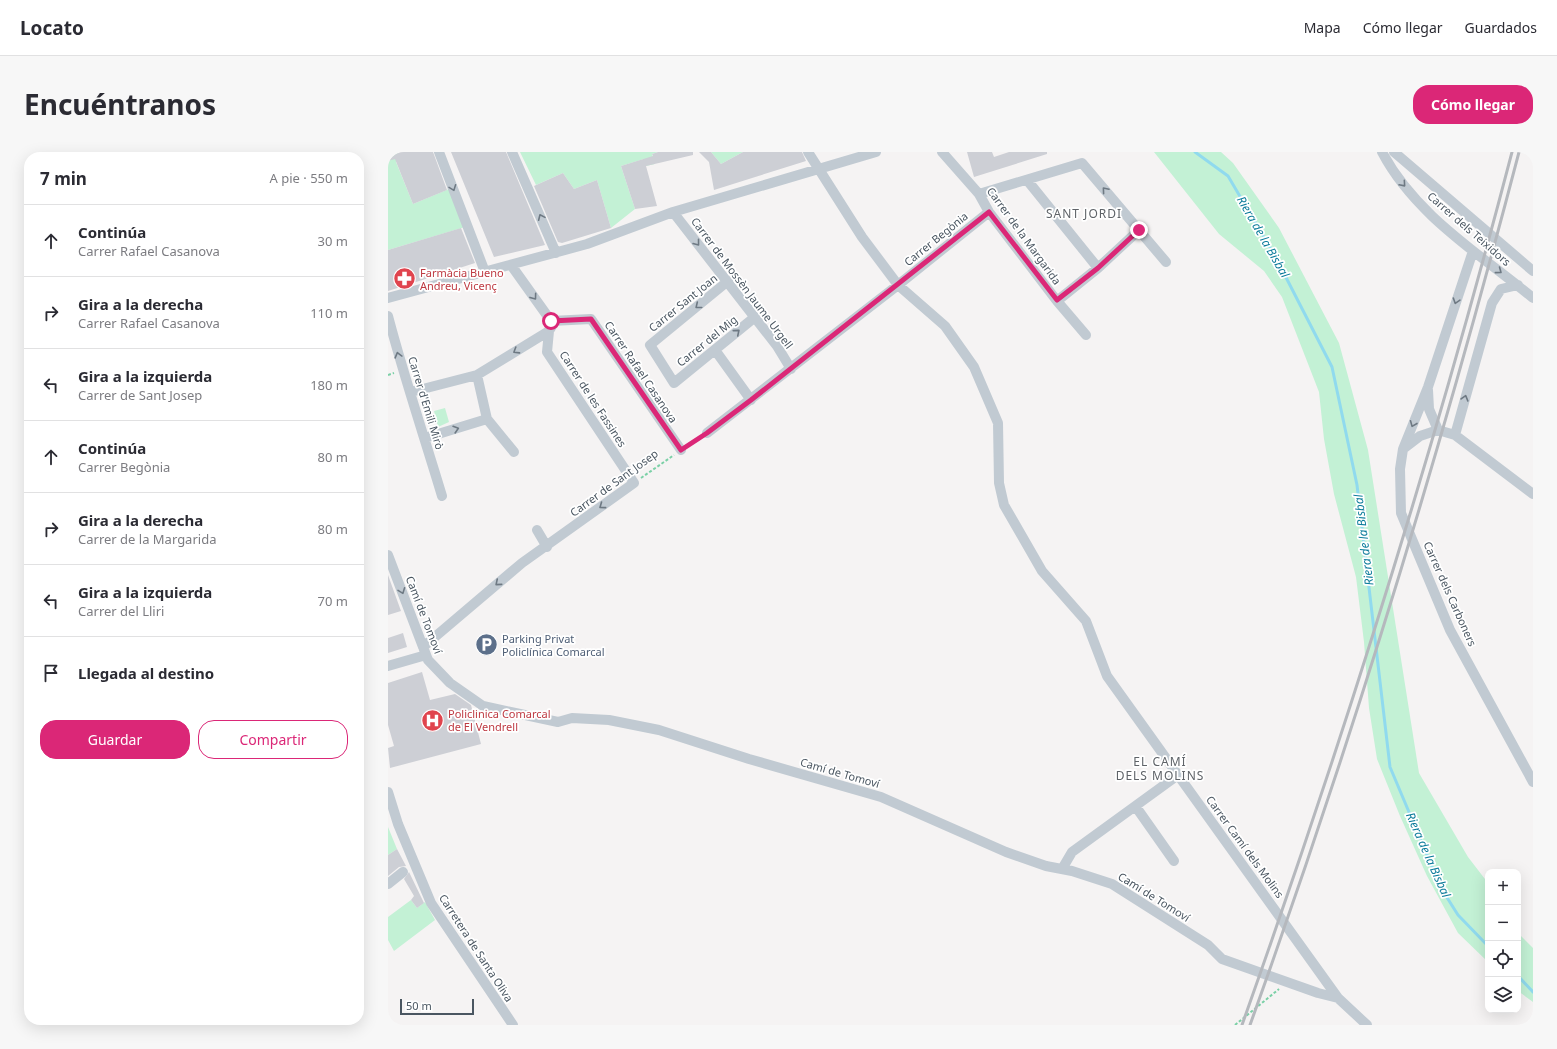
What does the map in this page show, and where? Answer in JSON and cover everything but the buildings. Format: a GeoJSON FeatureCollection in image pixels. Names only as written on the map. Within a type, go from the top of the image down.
{"type":"FeatureCollection","features":[{"type":"Feature","properties":{"kind":"street"},"geometry":{"type":"LineString","coordinates":[[439,152],[485,272]]}},
{"type":"Feature","properties":{"kind":"street"},"geometry":{"type":"LineString","coordinates":[[512,152],[556,252]]}},
{"type":"Feature","properties":{"kind":"street","name":"Carrer Camí dels Molins"},"geometry":{"type":"LineString","coordinates":[[808,152],[862,238],[898,285],[945,326],[974,367],[998,423],[1000,483],[1004,505],[1042,571],[1086,621],[1107,676],[1338,998],[1367,1025]]}},
{"type":"Feature","properties":{"kind":"street"},"geometry":{"type":"LineString","coordinates":[[388,298],[587,244],[673,212],[876,152]]}},
{"type":"Feature","properties":{"kind":"street","name":"Carrer de la Margarida"},"geometry":{"type":"LineString","coordinates":[[942,152],[979,194],[989,212],[1057,300],[1086,334]]}},
{"type":"Feature","properties":{"kind":"street","name":"Carrer dels Teixidors"},"geometry":{"type":"LineString","coordinates":[[1382,152],[1392,172],[1426,210],[1473,251],[1533,298]]}},
{"type":"Feature","properties":{"kind":"street"},"geometry":{"type":"LineString","coordinates":[[1394,152],[1533,271]]}},
{"type":"Feature","properties":{"kind":"street"},"geometry":{"type":"LineString","coordinates":[[979,194],[1082,163],[1166,262]]}},
{"type":"Feature","properties":{"kind":"street"},"geometry":{"type":"LineString","coordinates":[[1027,180],[1098,268]]}},
{"type":"Feature","properties":{"kind":"street","name":"Carrer de Mossèn Jaume Urgell"},"geometry":{"type":"LineString","coordinates":[[673,212],[777,346],[791,369]]}},
{"type":"Feature","properties":{"kind":"street","name":"Carrer Begònia"},"geometry":{"type":"LineString","coordinates":[[898,285],[989,212]]}},
{"type":"Feature","properties":{"kind":"street"},"geometry":{"type":"LineString","coordinates":[[1057,300],[1098,268],[1139,230]]}},
{"type":"Feature","properties":{"kind":"street","name":"Carrer dels Carboners"},"geometry":{"type":"LineString","coordinates":[[1473,251],[1428,387],[1403,449],[1400,469],[1401,513],[1450,630],[1533,782]]}},
{"type":"Feature","properties":{"kind":"street"},"geometry":{"type":"LineString","coordinates":[[411,392],[477,375],[550,326],[511,265]]}},
{"type":"Feature","properties":{"kind":"street","name":"Carrer Sant Joan"},"geometry":{"type":"LineString","coordinates":[[674,383],[650,345],[728,281]]}},
{"type":"Feature","properties":{"kind":"street"},"geometry":{"type":"LineString","coordinates":[[707,433],[898,285]]}},
{"type":"Feature","properties":{"kind":"street"},"geometry":{"type":"LineString","coordinates":[[1455,435],[1492,303],[1501,289],[1518,285]]}},
{"type":"Feature","properties":{"kind":"street","name":"Carrer d'Emili Mirò"},"geometry":{"type":"LineString","coordinates":[[388,316],[402,370],[411,392],[442,496]]}},
{"type":"Feature","properties":{"kind":"street","name":"Carrer del Mig"},"geometry":{"type":"LineString","coordinates":[[674,383],[755,317]]}},
{"type":"Feature","properties":{"kind":"street","name":"Carrer Rafael Casanova"},"geometry":{"type":"LineString","coordinates":[[550,326],[591,319],[681,450]]}},
{"type":"Feature","properties":{"kind":"street","name":"Carrer de les Fassines"},"geometry":{"type":"LineString","coordinates":[[550,326],[547,352],[634,483]]}},
{"type":"Feature","properties":{"kind":"street"},"geometry":{"type":"LineString","coordinates":[[715,350],[751,400]]}},
{"type":"Feature","properties":{"kind":"street"},"geometry":{"type":"LineString","coordinates":[[477,375],[487,419],[514,452]]}},
{"type":"Feature","properties":{"kind":"street","name":"Carrer dels Carboners"},"geometry":{"type":"LineString","coordinates":[[1428,387],[1429,409],[1438,430]]}},
{"type":"Feature","properties":{"kind":"street"},"geometry":{"type":"LineString","coordinates":[[425,438],[487,419]]}},
{"type":"Feature","properties":{"kind":"street"},"geometry":{"type":"LineString","coordinates":[[1403,449],[1420,436],[1438,430],[1455,435],[1533,494]]}},
{"type":"Feature","properties":{"kind":"street","name":"Carrer de Sant Josep"},"geometry":{"type":"LineString","coordinates":[[388,666],[424,651],[522,563],[634,483]]}},
{"type":"Feature","properties":{"kind":"street"},"geometry":{"type":"LineString","coordinates":[[537,530],[546,547]]}},
{"type":"Feature","properties":{"kind":"street","name":"Camí de Tomoví"},"geometry":{"type":"LineString","coordinates":[[388,555],[428,660],[450,683],[483,706],[558,722],[572,718],[609,720],[659,730],[749,759],[880,797],[1006,852],[1046,866],[1062,869],[1112,884],[1208,945],[1222,959],[1286,982],[1338,998]]}},
{"type":"Feature","properties":{"kind":"street"},"geometry":{"type":"LineString","coordinates":[[1062,869],[1072,852],[1136,807],[1178,775]]}},
{"type":"Feature","properties":{"kind":"street","name":"Carretera de Santa Oliva"},"geometry":{"type":"LineString","coordinates":[[388,792],[392,819],[431,903],[513,1025]]}},
{"type":"Feature","properties":{"kind":"street"},"geometry":{"type":"LineString","coordinates":[[1136,807],[1174,861]]}},
{"type":"Feature","properties":{"kind":"street"},"geometry":{"type":"LineString","coordinates":[[388,884],[403,872]]}},
{"type":"Feature","properties":{"kind":"path","name":"Carrer de Sant Josep"},"geometry":{"type":"LineString","coordinates":[[634,483],[707,433]]}},
{"type":"Feature","properties":{"kind":"path"},"geometry":{"type":"LineString","coordinates":[[1236,1025],[1286,982]]}},
{"type":"Feature","properties":{"kind":"green space"},"geometry":{"type":"Polygon","coordinates":[[[398,152],[396,162],[413,204],[449,189],[465,227],[388,250],[388,161],[398,152]]]}},
{"type":"Feature","properties":{"kind":"green space"},"geometry":{"type":"Polygon","coordinates":[[[520,152],[658,152],[652,154],[655,164],[646,166],[644,159],[621,166],[635,209],[611,228],[597,180],[574,189],[563,173],[536,185],[520,152]]]}},
{"type":"Feature","properties":{"kind":"green space"},"geometry":{"type":"Polygon","coordinates":[[[711,152],[743,152],[721,164],[711,152]]]}},
{"type":"Feature","properties":{"kind":"green space"},"geometry":{"type":"Polygon","coordinates":[[[1154,152],[1221,152],[1233,163],[1279,228],[1339,343],[1368,450],[1419,773],[1468,857],[1485,879],[1485,959],[1458,933],[1427,876],[1400,816],[1377,759],[1369,708],[1364,642],[1356,577],[1334,494],[1324,439],[1319,392],[1282,297],[1264,271],[1219,234],[1154,152]]]}},
{"type":"Feature","properties":{"kind":"green space"},"geometry":{"type":"Polygon","coordinates":[[[445,408],[449,422],[438,427],[434,411],[445,408]]]}},
{"type":"Feature","properties":{"kind":"green space"},"geometry":{"type":"Polygon","coordinates":[[[388,827],[397,849],[388,855],[388,827]]]}},
{"type":"Feature","properties":{"kind":"green space"},"geometry":{"type":"Polygon","coordinates":[[[411,900],[417,908],[425,902],[435,920],[394,951],[388,940],[388,917],[411,900]]]}},
{"type":"Feature","properties":{"kind":"green space"},"geometry":{"type":"Polygon","coordinates":[[[1521,936],[1533,948],[1533,1002],[1521,993],[1521,936]]]}},
{"type":"Feature","properties":{"kind":"waterway","name":"Riera de la Bisbal"},"geometry":{"type":"LineString","coordinates":[[1195,152],[1228,176],[1275,256],[1332,367],[1357,485],[1390,767],[1441,888],[1458,915],[1485,943]]}},
{"type":"Feature","properties":{"kind":"waterway","name":"Riera de la Bisbal"},"geometry":{"type":"LineString","coordinates":[[1519,977],[1533,992]]}},
{"type":"Feature","properties":{"kind":"railway"},"geometry":{"type":"LineString","coordinates":[[1242,1025],[1316,809],[1386,592],[1452,372],[1512,152]]}},
{"type":"Feature","properties":{"kind":"railway"},"geometry":{"type":"LineString","coordinates":[[1250,1025],[1325,809],[1394,592],[1459,372],[1519,152]]}},
{"type":"Feature","properties":{"kind":"place","name":"Farmàcia Bueno Andreu, Vicenç"},"geometry":{"type":"Point","coordinates":[405,279]}},
{"type":"Feature","properties":{"kind":"place","name":"Parking Privat Policlínica Comarcal"},"geometry":{"type":"Point","coordinates":[487,645]}},
{"type":"Feature","properties":{"kind":"place","name":"Policlinica Comarcal de El Vendrell"},"geometry":{"type":"Point","coordinates":[432,720]}},
{"type":"Feature","properties":{"kind":"district","name":"SANT JORDI"},"geometry":{"type":"Point","coordinates":[1084,214]}},
{"type":"Feature","properties":{"kind":"district","name":"EL CAMÍ DELS MOLINS"},"geometry":{"type":"Point","coordinates":[1160,769]}},
{"type":"Feature","properties":{"kind":"route"},"geometry":{"type":"LineString","coordinates":[[551,321],[591,319],[681,450],[707,433],[751,400],[989,212],[1057,300],[1098,268],[1139,230]]}}]}
